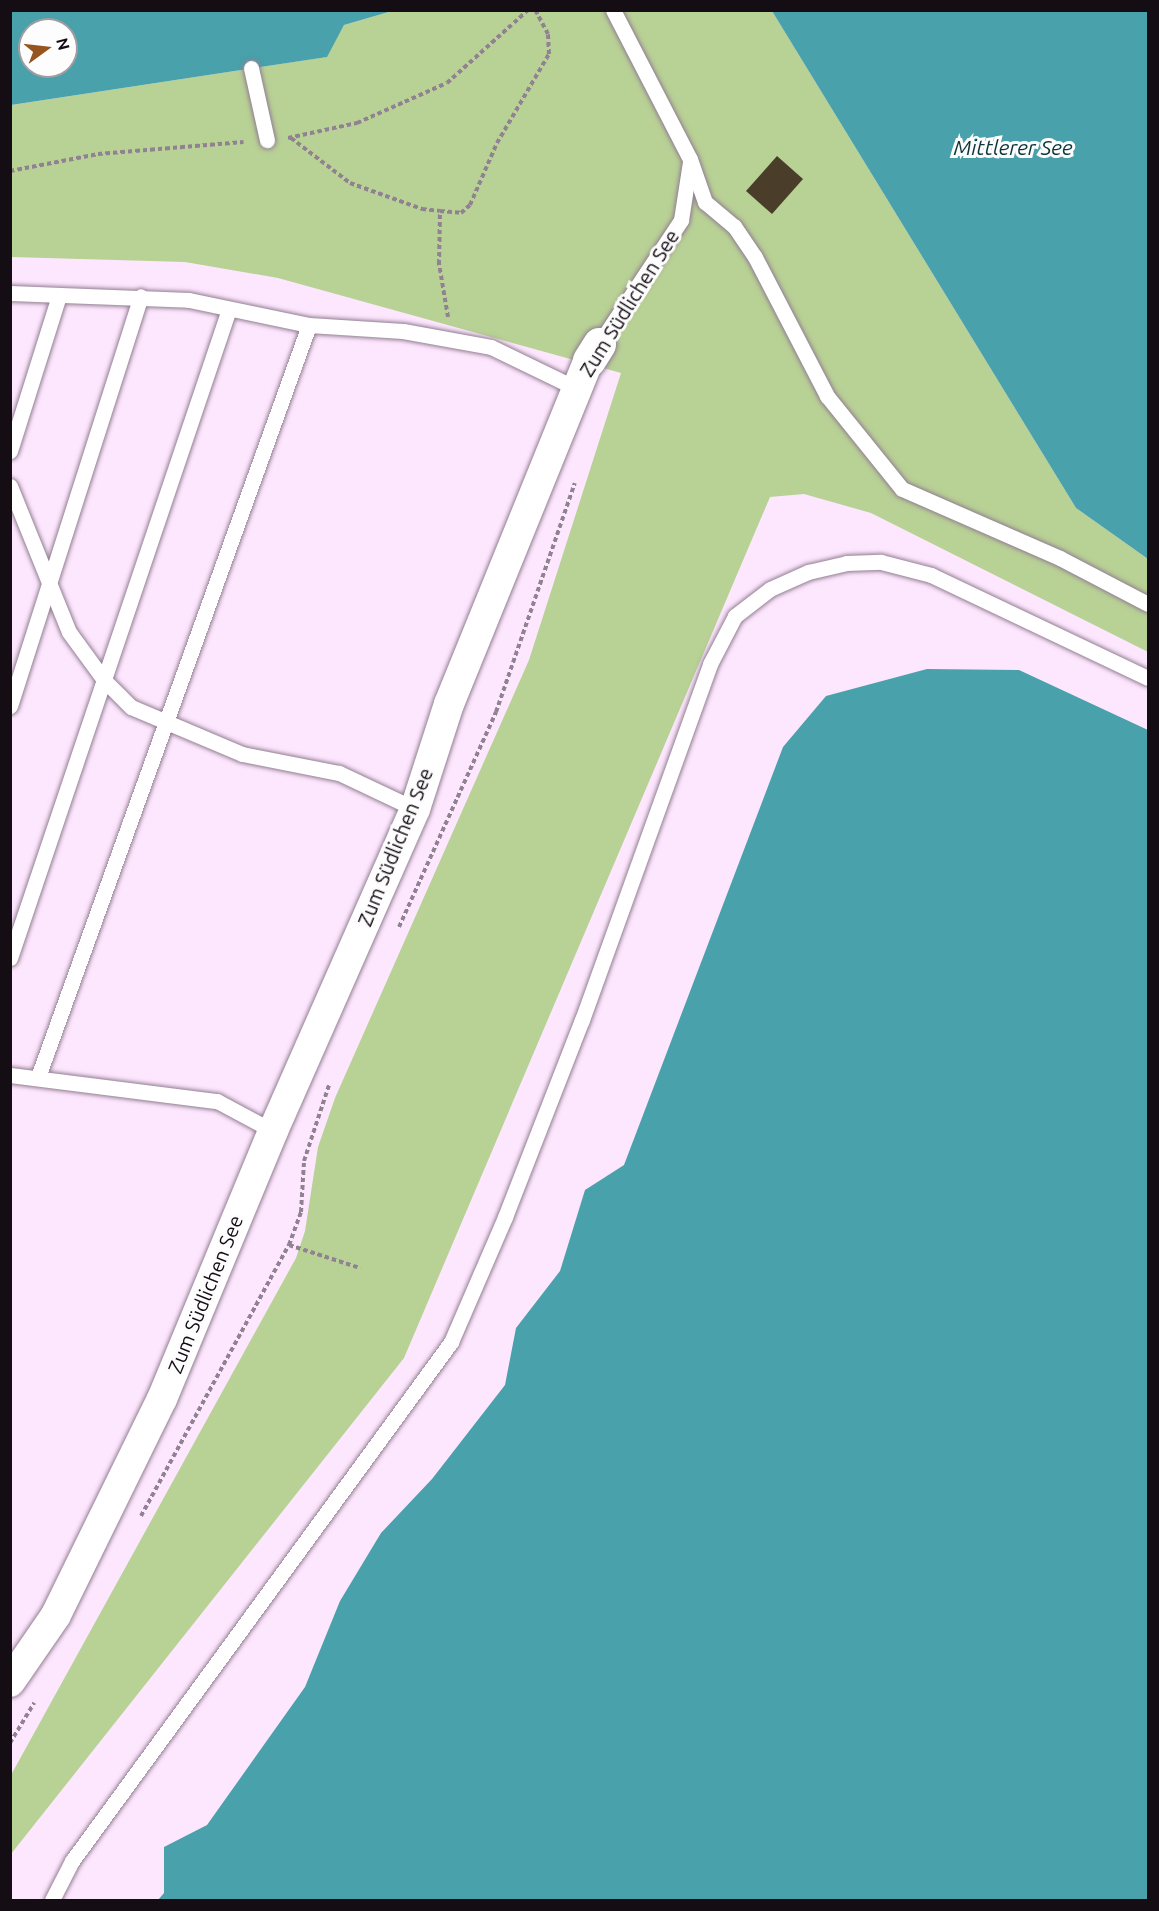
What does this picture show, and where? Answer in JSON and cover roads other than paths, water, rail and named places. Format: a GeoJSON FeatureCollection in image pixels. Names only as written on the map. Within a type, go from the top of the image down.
{"type":"FeatureCollection","features":[{"type":"Feature","properties":{"kind":"street","name":"Zum Südlichen See"},"geometry":{"type":"LineString","coordinates":[[10,1682],[56,1616],[162,1399],[273,1131],[415,809],[449,704],[588,364]]}},
{"type":"Feature","properties":{"kind":"lane"},"geometry":{"type":"LineString","coordinates":[[613,10],[690,159],[705,202],[734,226],[755,257],[827,396],[902,489],[1060,558],[1149,604]]}},
{"type":"Feature","properties":{"kind":"lane"},"geometry":{"type":"LineString","coordinates":[[251,68],[267,140]]}},
{"type":"Feature","properties":{"kind":"lane","name":"Zum Südlichen See"},"geometry":{"type":"LineString","coordinates":[[588,364],[681,220],[690,159]]}},
{"type":"Feature","properties":{"kind":"lane"},"geometry":{"type":"LineString","coordinates":[[10,293],[59,296],[141,296],[229,309],[309,325],[452,339],[588,364]]}},
{"type":"Feature","properties":{"kind":"lane"},"geometry":{"type":"LineString","coordinates":[[10,451],[59,296]]}},
{"type":"Feature","properties":{"kind":"lane"},"geometry":{"type":"LineString","coordinates":[[10,706],[141,296]]}},
{"type":"Feature","properties":{"kind":"lane"},"geometry":{"type":"LineString","coordinates":[[10,958],[229,309]]}},
{"type":"Feature","properties":{"kind":"lane"},"geometry":{"type":"LineString","coordinates":[[38,1077],[309,325]]}},
{"type":"Feature","properties":{"kind":"lane"},"geometry":{"type":"LineString","coordinates":[[10,486],[69,632],[104,680],[131,707],[164,724],[242,754],[339,772],[415,809]]}},
{"type":"Feature","properties":{"kind":"lane"},"geometry":{"type":"LineString","coordinates":[[52,1900],[72,1861],[451,1342],[506,1217],[582,1020],[710,664],[735,616],[770,589],[808,572],[846,563],[881,562],[931,576],[1149,678]]}},
{"type":"Feature","properties":{"kind":"lane"},"geometry":{"type":"LineString","coordinates":[[10,1075],[38,1077],[117,1091],[217,1101],[273,1131]]}},
{"type":"Feature","properties":{"kind":"water"},"geometry":{"type":"Polygon","coordinates":[[[11,11],[392,11],[344,25],[327,57],[11,105],[11,11]]]}},
{"type":"Feature","properties":{"kind":"water","name":"Mittlerer See"},"geometry":{"type":"Polygon","coordinates":[[[772,11],[1148,11],[1148,559],[1076,508],[772,11]]]}},
{"type":"Feature","properties":{"kind":"water"},"geometry":{"type":"Polygon","coordinates":[[[927,669],[1019,670],[1148,730],[1148,1900],[158,1900],[164,1893],[164,1847],[207,1825],[305,1687],[340,1601],[381,1533],[432,1479],[505,1385],[516,1328],[560,1271],[585,1190],[624,1165],[783,747],[826,696],[927,669]]]}}]}
